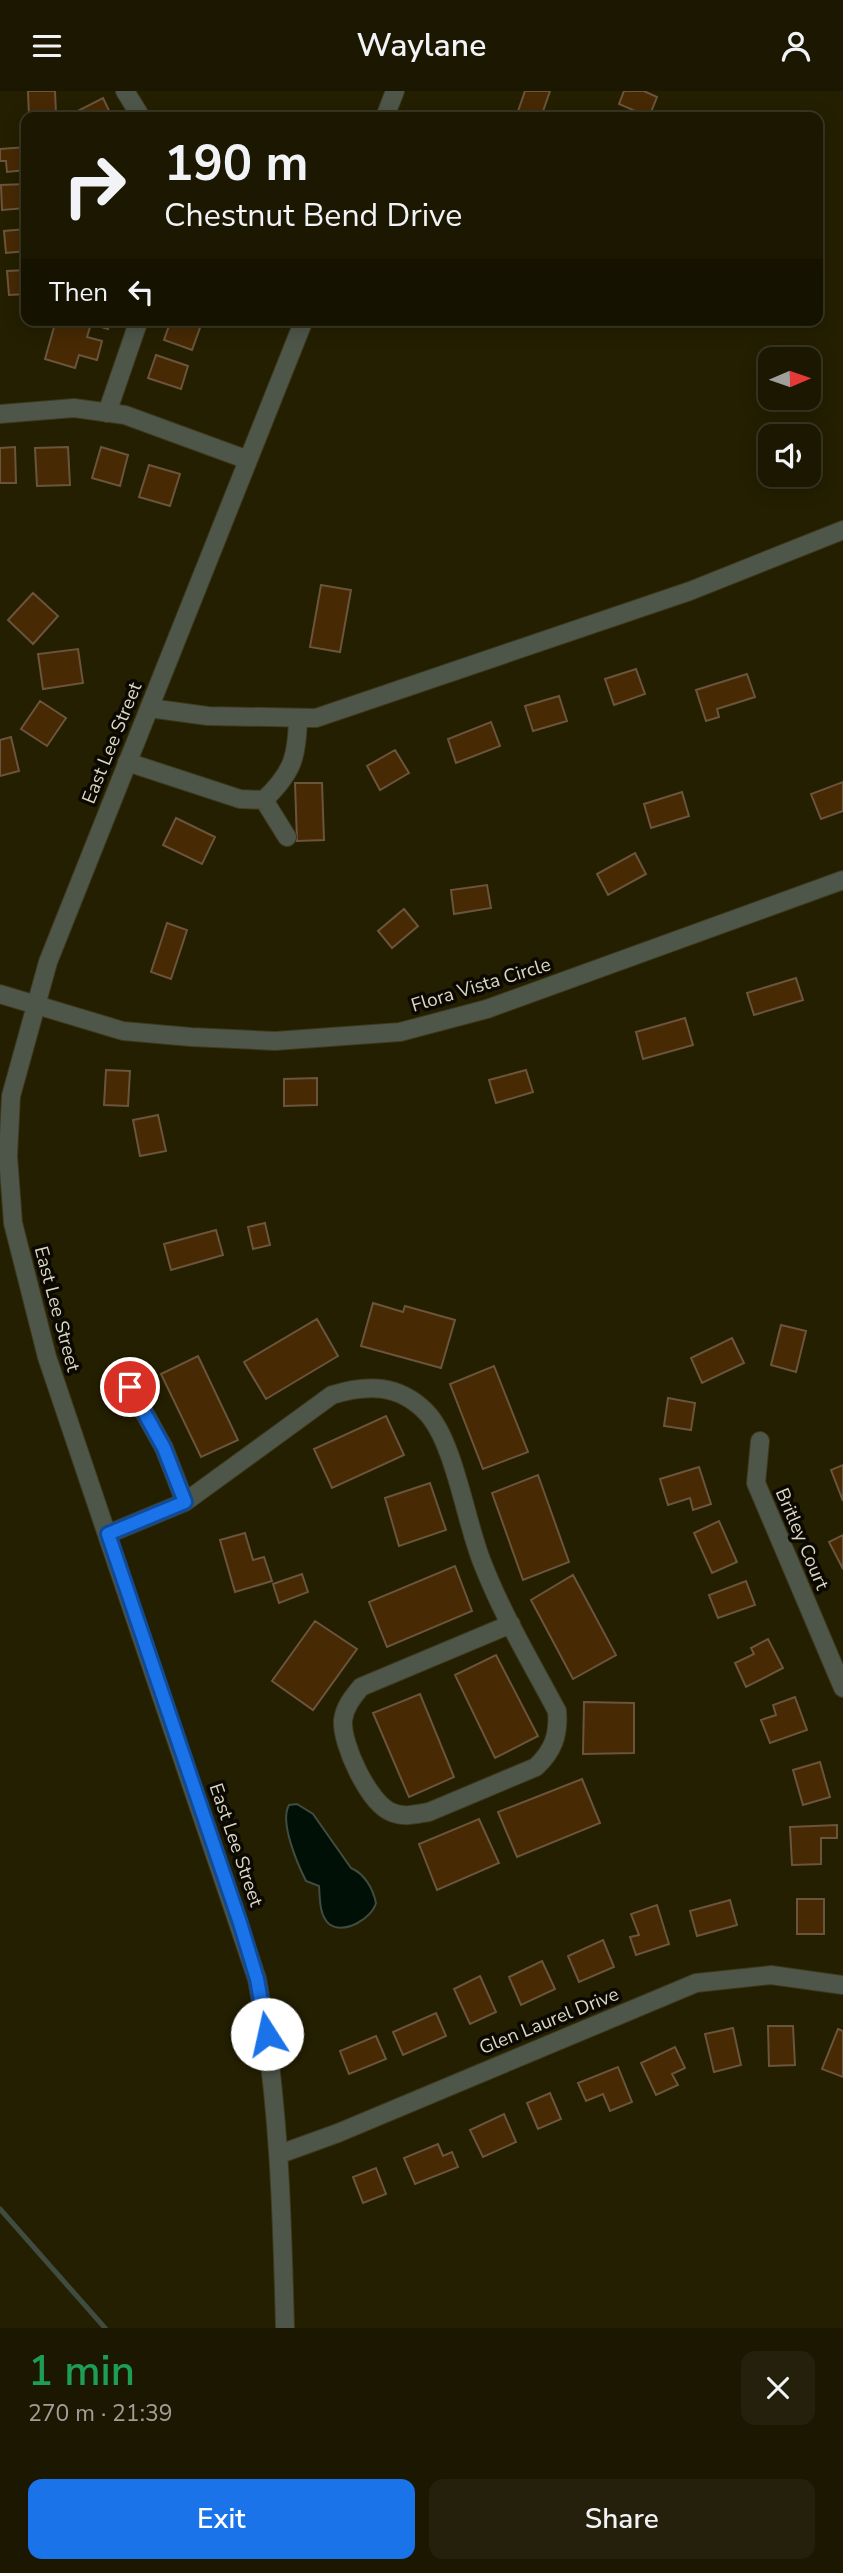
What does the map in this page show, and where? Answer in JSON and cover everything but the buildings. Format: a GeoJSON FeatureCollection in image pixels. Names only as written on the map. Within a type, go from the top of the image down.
{"type":"FeatureCollection","features":[{"type":"Feature","properties":{"kind":"street"},"geometry":{"type":"LineString","coordinates":[[125,91],[138,112]]}},
{"type":"Feature","properties":{"kind":"street"},"geometry":{"type":"LineString","coordinates":[[387,112],[395,91]]}},
{"type":"Feature","properties":{"kind":"street"},"geometry":{"type":"LineString","coordinates":[[107,413],[137,326]]}},
{"type":"Feature","properties":{"kind":"street","name":"East Lee Street"},"geometry":{"type":"LineString","coordinates":[[285,2328],[280,2154],[267,2034],[257,1979],[47,1357],[13,1223],[8,1156],[11,1096],[34,1004],[127,762],[302,326]]}},
{"type":"Feature","properties":{"kind":"street"},"geometry":{"type":"LineString","coordinates":[[0,414],[74,408],[125,415],[248,460]]}},
{"type":"Feature","properties":{"kind":"street"},"geometry":{"type":"LineString","coordinates":[[149,708],[208,716],[316,718],[690,591],[843,530]]}},
{"type":"Feature","properties":{"kind":"street"},"geometry":{"type":"LineString","coordinates":[[127,762],[240,799],[264,800],[280,784],[297,756],[298,718]]}},
{"type":"Feature","properties":{"kind":"street"},"geometry":{"type":"LineString","coordinates":[[264,800],[287,837]]}},
{"type":"Feature","properties":{"kind":"street","name":"Flora Vista Circle"},"geometry":{"type":"LineString","coordinates":[[0,994],[124,1031],[275,1041],[400,1032],[487,1009],[843,880]]}},
{"type":"Feature","properties":{"kind":"street"},"geometry":{"type":"LineString","coordinates":[[130,1387],[164,1448],[185,1502]]}},
{"type":"Feature","properties":{"kind":"street"},"geometry":{"type":"LineString","coordinates":[[108,1534],[185,1502],[332,1395],[356,1387],[383,1387],[409,1397],[428,1413],[441,1435],[482,1562],[557,1711],[558,1725],[548,1755],[536,1767],[513,1779],[429,1812],[410,1816],[394,1814],[380,1807],[369,1793],[345,1737],[344,1720],[349,1702],[361,1686],[511,1624]]}},
{"type":"Feature","properties":{"kind":"street","name":"Britley Court"},"geometry":{"type":"LineString","coordinates":[[760,1441],[756,1483],[843,1688]]}},
{"type":"Feature","properties":{"kind":"street","name":"Glen Laurel Drive"},"geometry":{"type":"LineString","coordinates":[[280,2154],[338,2133],[696,1983],[771,1975],[843,1985]]}},
{"type":"Feature","properties":{"kind":"shaded area"},"geometry":{"type":"Polygon","coordinates":[[[297,1804],[313,1814],[351,1868],[364,1878],[370,1887],[376,1903],[369,1914],[357,1923],[335,1927],[323,1916],[319,1886],[306,1881],[288,1832],[286,1822],[289,1805],[297,1804]]]}},
{"type":"Feature","properties":{"kind":"waterway"},"geometry":{"type":"LineString","coordinates":[[0,2209],[105,2328]]}},
{"type":"Feature","properties":{"kind":"route"},"geometry":{"type":"LineString","coordinates":[[130,1387],[164,1448],[185,1502],[108,1534],[240,1923],[257,1979],[267,2034]]}}]}
